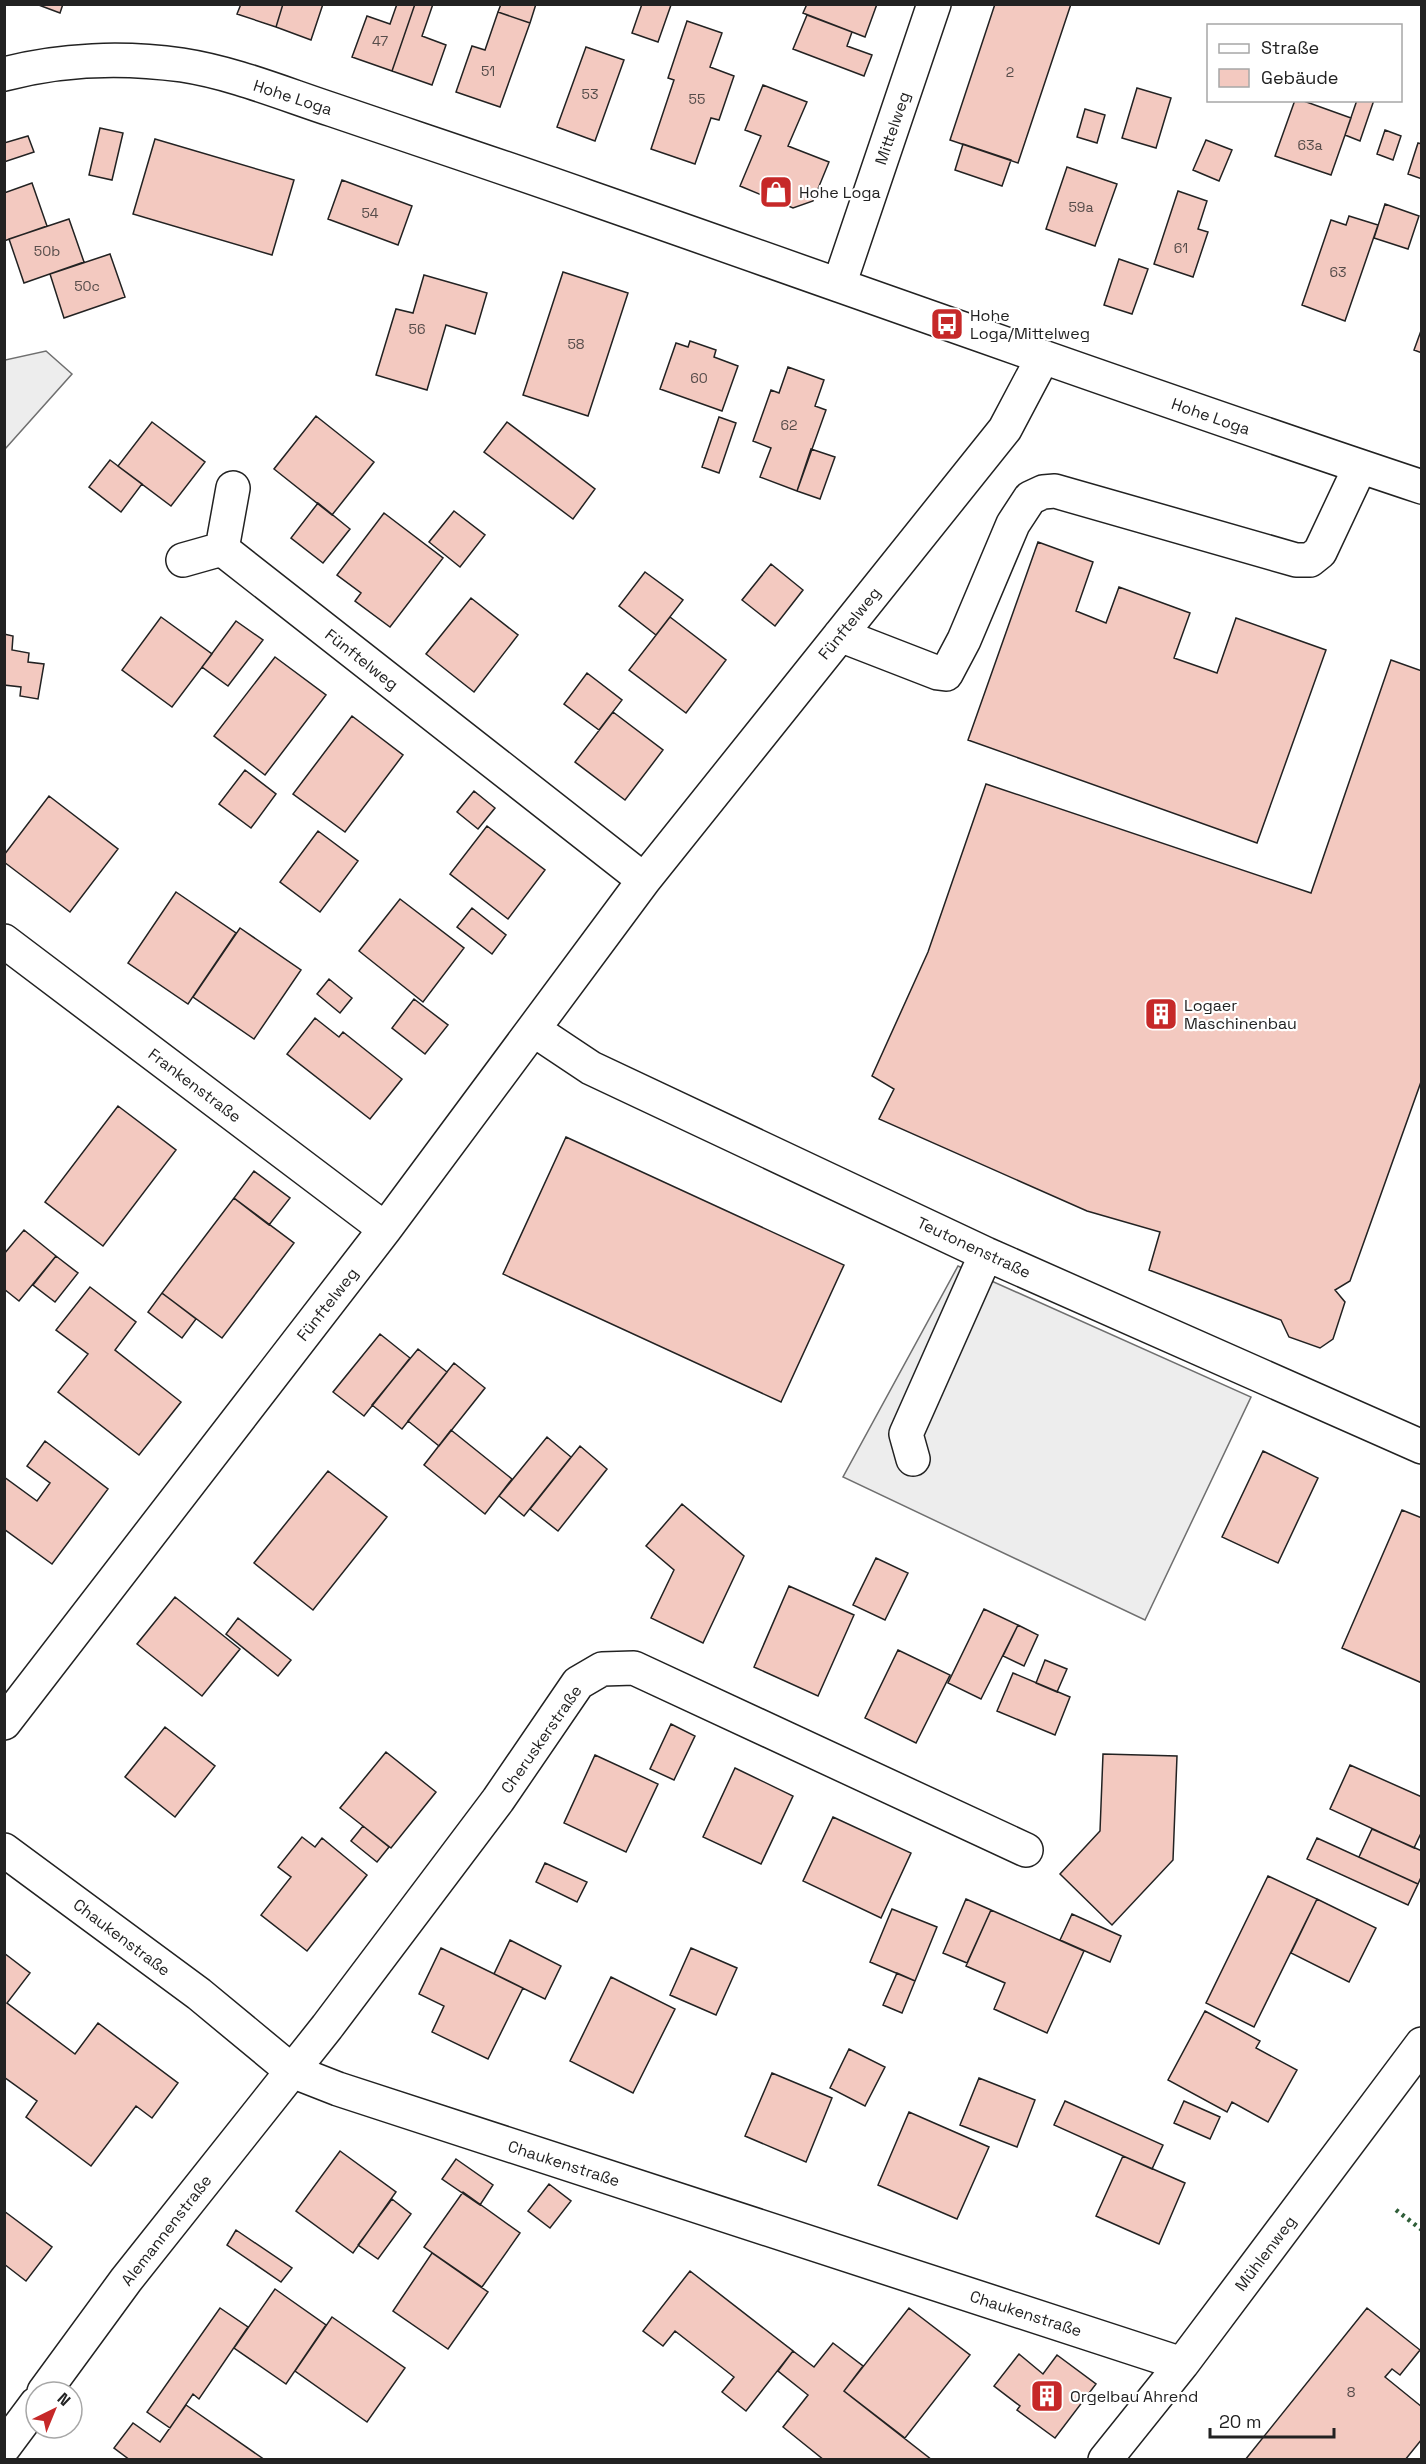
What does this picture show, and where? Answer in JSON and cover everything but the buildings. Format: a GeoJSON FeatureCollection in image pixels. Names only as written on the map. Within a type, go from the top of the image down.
{"type":"FeatureCollection","features":[{"type":"Feature","properties":{"kind":"street","name":"Mittelweg"},"geometry":{"type":"LineString","coordinates":[[839,285],[934,4]]}},
{"type":"Feature","properties":{"kind":"street","name":"Hohe Loga"},"geometry":{"type":"LineString","coordinates":[[4,75],[39,65],[117,61],[184,66],[247,82],[465,154],[1042,359],[1422,487]]}},
{"type":"Feature","properties":{"kind":"street","name":"Fünftelweg"},"geometry":{"type":"LineString","coordinates":[[4,1723],[385,1229],[644,880],[1005,429],[1042,359]]}},
{"type":"Feature","properties":{"kind":"street"},"geometry":{"type":"LineString","coordinates":[[840,634],[938,673],[946,674],[964,640],[1013,524],[1030,498],[1043,492],[1055,491],[1296,560],[1310,560],[1320,552],[1360,467]]}},
{"type":"Feature","properties":{"kind":"street"},"geometry":{"type":"LineString","coordinates":[[183,560],[222,549],[233,488]]}},
{"type":"Feature","properties":{"kind":"street","name":"Fünftelweg"},"geometry":{"type":"LineString","coordinates":[[222,549],[644,880]]}},
{"type":"Feature","properties":{"kind":"street","name":"Frankenstraße"},"geometry":{"type":"LineString","coordinates":[[4,941],[385,1229]]}},
{"type":"Feature","properties":{"kind":"street","name":"Teutonenstraße"},"geometry":{"type":"LineString","coordinates":[[534,1030],[591,1068],[986,1254],[1422,1448]]}},
{"type":"Feature","properties":{"kind":"street"},"geometry":{"type":"LineString","coordinates":[[913,1459],[906,1434],[986,1254]]}},
{"type":"Feature","properties":{"kind":"street","name":"Cheruskerstraße"},"geometry":{"type":"LineString","coordinates":[[292,2071],[498,1800],[578,1683],[602,1669],[634,1668],[1026,1850]]}},
{"type":"Feature","properties":{"kind":"street","name":"Chaukenstraße"},"geometry":{"type":"LineString","coordinates":[[4,1851],[198,1994],[292,2071],[349,2093],[1182,2364]]}},
{"type":"Feature","properties":{"kind":"street","name":"Mühlenweg"},"geometry":{"type":"LineString","coordinates":[[1105,2460],[1182,2364],[1422,2044]]}},
{"type":"Feature","properties":{"kind":"street","name":"Alemannenstraße"},"geometry":{"type":"LineString","coordinates":[[53,2380],[126,2280],[292,2071]]}},
{"type":"Feature","properties":{"kind":"street"},"geometry":{"type":"LineString","coordinates":[[4,2447],[24,2420]]}},
{"type":"Feature","properties":{"kind":"shaded area"},"geometry":{"type":"Polygon","coordinates":[[[46,351],[72,374],[5,449],[5,360],[46,351]]]}},
{"type":"Feature","properties":{"kind":"shaded area"},"geometry":{"type":"Polygon","coordinates":[[[958,1266],[1251,1397],[1145,1620],[843,1477],[958,1266]]]}},
{"type":"Feature","properties":{"kind":"hedge"},"geometry":{"type":"LineString","coordinates":[[1396,2210],[1422,2230]]}},
{"type":"Feature","properties":{"kind":"place","name":"Hohe Loga"},"geometry":{"type":"Point","coordinates":[776,192]}},
{"type":"Feature","properties":{"kind":"place","name":"Hohe Loga/Mittelweg"},"geometry":{"type":"Point","coordinates":[947,324]}},
{"type":"Feature","properties":{"kind":"place","name":"Logaer Maschinenbau"},"geometry":{"type":"Point","coordinates":[1161,1014]}},
{"type":"Feature","properties":{"kind":"place","name":"Orgelbau Ahrend"},"geometry":{"type":"Point","coordinates":[1047,2396]}}]}
